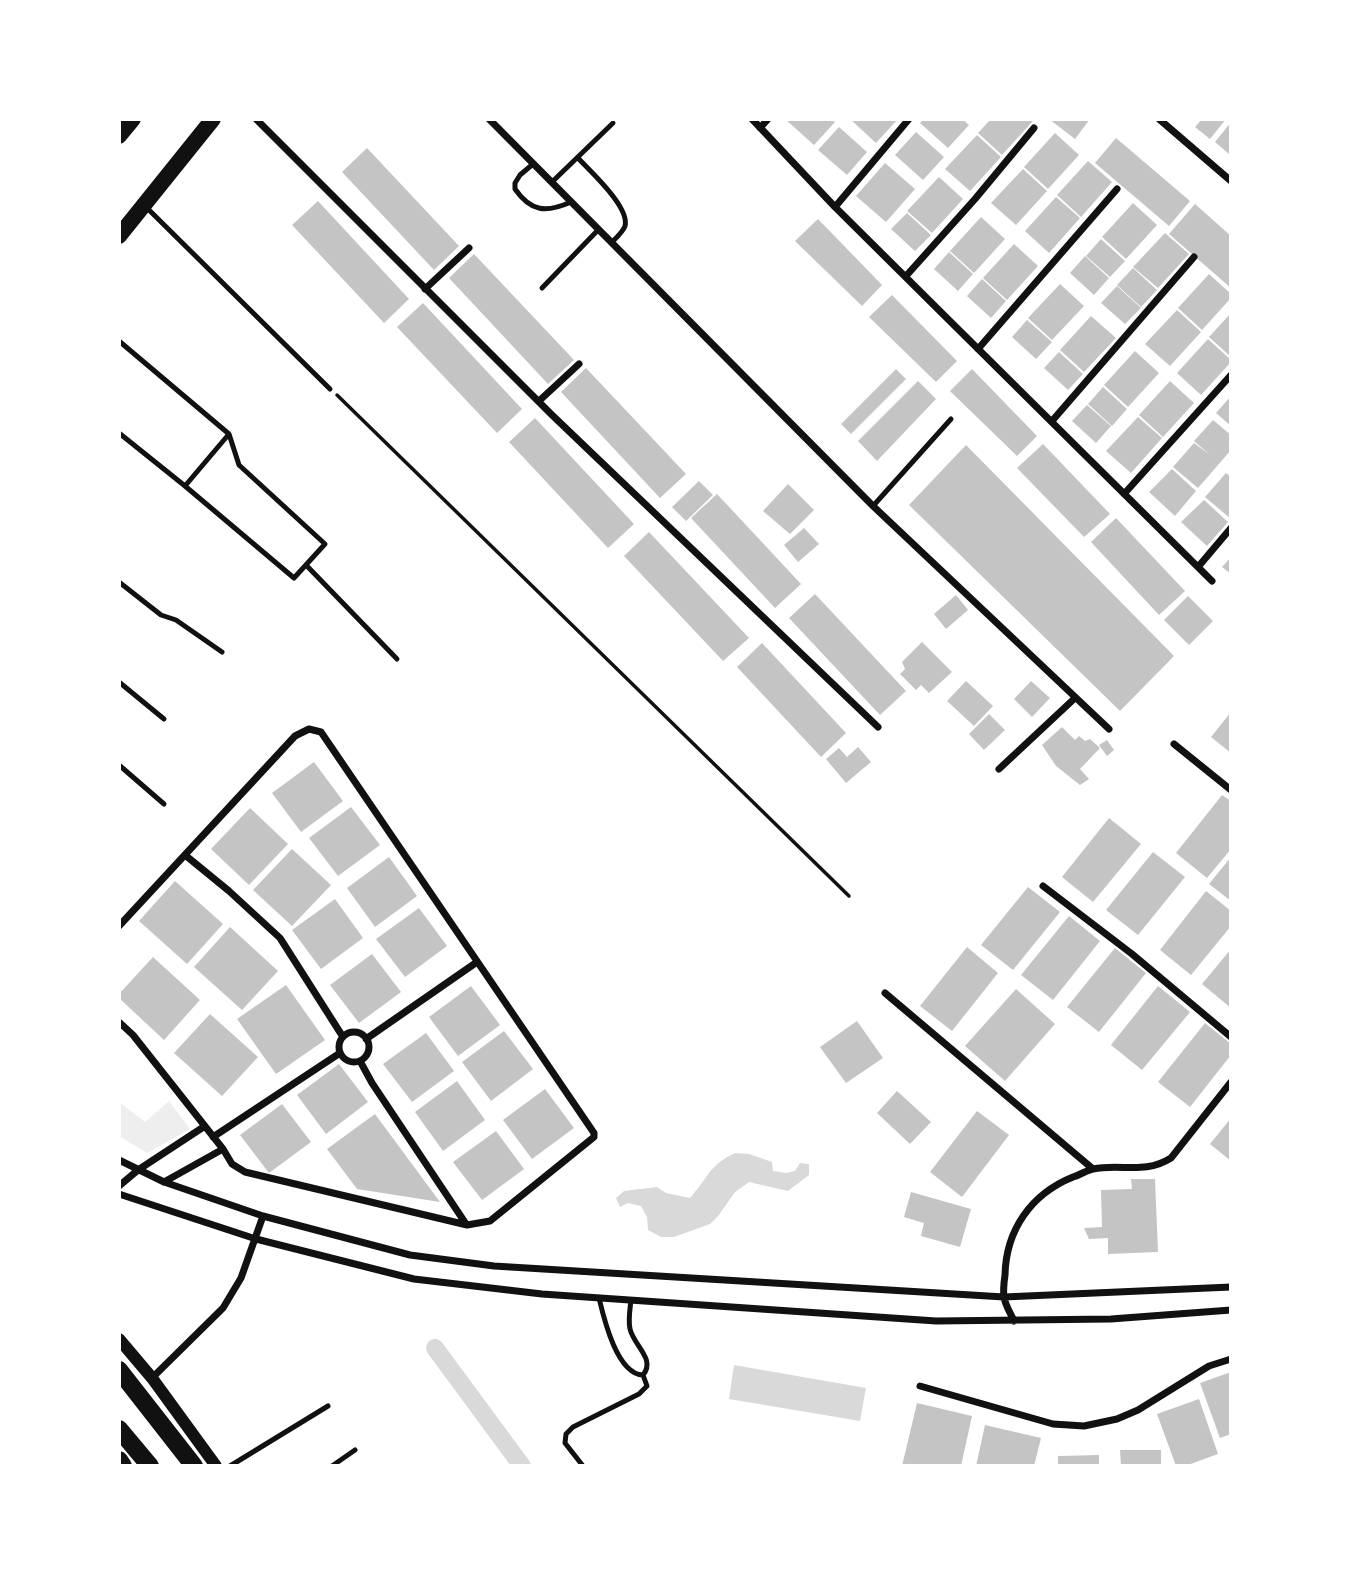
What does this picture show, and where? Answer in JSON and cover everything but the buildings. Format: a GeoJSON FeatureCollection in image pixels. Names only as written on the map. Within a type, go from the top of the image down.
{"type":"FeatureCollection","features":[{"type":"Feature","properties":{"kind":"highway"},"geometry":{"type":"LineString","coordinates":[[119,1370],[194,1466]]}},
{"type":"Feature","properties":{"kind":"highway"},"geometry":{"type":"LineString","coordinates":[[119,1429],[150,1466]]}},
{"type":"Feature","properties":{"kind":"highway"},"geometry":{"type":"LineString","coordinates":[[119,1460],[123,1466]]}},
{"type":"Feature","properties":{"kind":"main road"},"geometry":{"type":"LineString","coordinates":[[119,136],[133,119]]}},
{"type":"Feature","properties":{"kind":"main road"},"geometry":{"type":"LineString","coordinates":[[119,236],[213,119]]}},
{"type":"Feature","properties":{"kind":"street"},"geometry":{"type":"LineString","coordinates":[[256,119],[539,401],[878,727]]}},
{"type":"Feature","properties":{"kind":"street"},"geometry":{"type":"LineString","coordinates":[[489,119],[873,506],[1109,729]]}},
{"type":"Feature","properties":{"kind":"street"},"geometry":{"type":"LineString","coordinates":[[752,119],[835,207],[1212,582]]}},
{"type":"Feature","properties":{"kind":"street"},"geometry":{"type":"LineString","coordinates":[[760,128],[768,119]]}},
{"type":"Feature","properties":{"kind":"street"},"geometry":{"type":"LineString","coordinates":[[835,207],[909,119]]}},
{"type":"Feature","properties":{"kind":"street"},"geometry":{"type":"LineString","coordinates":[[1159,119],[1231,181]]}},
{"type":"Feature","properties":{"kind":"street"},"geometry":{"type":"LineString","coordinates":[[906,276],[1034,128]]}},
{"type":"Feature","properties":{"kind":"street"},"geometry":{"type":"LineString","coordinates":[[978,349],[1117,189]]}},
{"type":"Feature","properties":{"kind":"street"},"geometry":{"type":"LineString","coordinates":[[425,289],[469,248]]}},
{"type":"Feature","properties":{"kind":"street"},"geometry":{"type":"LineString","coordinates":[[1052,421],[1194,257]]}},
{"type":"Feature","properties":{"kind":"street"},"geometry":{"type":"LineString","coordinates":[[539,401],[579,364]]}},
{"type":"Feature","properties":{"kind":"street"},"geometry":{"type":"LineString","coordinates":[[1124,494],[1231,375]]}},
{"type":"Feature","properties":{"kind":"street"},"geometry":{"type":"LineString","coordinates":[[1198,567],[1231,528]]}},
{"type":"Feature","properties":{"kind":"street"},"geometry":{"type":"LineString","coordinates":[[999,769],[1075,698]]}},
{"type":"Feature","properties":{"kind":"street"},"geometry":{"type":"LineString","coordinates":[[119,926],[295,736],[309,729],[321,732],[594,1133],[594,1137],[490,1221],[467,1225],[245,1172],[232,1164],[214,1137],[133,1035],[119,1022]]}},
{"type":"Feature","properties":{"kind":"street"},"geometry":{"type":"LineString","coordinates":[[1174,744],[1231,790]]}},
{"type":"Feature","properties":{"kind":"street"},"geometry":{"type":"LineString","coordinates":[[185,855],[229,891],[279,939],[343,1037]]}},
{"type":"Feature","properties":{"kind":"street"},"geometry":{"type":"LineString","coordinates":[[1043,886],[1132,954],[1231,1037]]}},
{"type":"Feature","properties":{"kind":"street"},"geometry":{"type":"LineString","coordinates":[[366,1039],[477,962]]}},
{"type":"Feature","properties":{"kind":"street"},"geometry":{"type":"LineString","coordinates":[[885,993],[1093,1169]]}},
{"type":"Feature","properties":{"kind":"street"},"geometry":{"type":"LineString","coordinates":[[355,1032],[366,1039],[368,1052],[359,1061],[346,1060],[340,1053],[343,1037],[355,1032]]}},
{"type":"Feature","properties":{"kind":"street"},"geometry":{"type":"LineString","coordinates":[[214,1137],[340,1053]]}},
{"type":"Feature","properties":{"kind":"street"},"geometry":{"type":"LineString","coordinates":[[359,1061],[467,1225]]}},
{"type":"Feature","properties":{"kind":"street"},"geometry":{"type":"LineString","coordinates":[[1014,1321],[1004,1297],[1005,1267],[1010,1239],[1021,1217],[1041,1195],[1063,1181],[1093,1169],[1159,1166],[1171,1158],[1231,1082]]}},
{"type":"Feature","properties":{"kind":"street"},"geometry":{"type":"LineString","coordinates":[[119,1186],[138,1170],[205,1126]]}},
{"type":"Feature","properties":{"kind":"street"},"geometry":{"type":"LineString","coordinates":[[164,1182],[223,1149]]}},
{"type":"Feature","properties":{"kind":"street"},"geometry":{"type":"LineString","coordinates":[[119,1160],[164,1182],[263,1216],[411,1255],[494,1266],[1004,1297],[1231,1287]]}},
{"type":"Feature","properties":{"kind":"street"},"geometry":{"type":"LineString","coordinates":[[119,1194],[256,1239],[414,1279],[542,1294],[923,1320],[1111,1319],[1231,1310]]}},
{"type":"Feature","properties":{"kind":"street"},"geometry":{"type":"LineString","coordinates":[[152,1378],[223,1308],[242,1278],[263,1216]]}},
{"type":"Feature","properties":{"kind":"street"},"geometry":{"type":"LineString","coordinates":[[119,1339],[152,1378],[215,1466]]}},
{"type":"Feature","properties":{"kind":"street"},"geometry":{"type":"LineString","coordinates":[[920,1386],[1053,1424],[1084,1426],[1117,1419],[1209,1366],[1231,1359]]}},
{"type":"Feature","properties":{"kind":"lane"},"geometry":{"type":"LineString","coordinates":[[552,182],[613,123]]}},
{"type":"Feature","properties":{"kind":"lane"},"geometry":{"type":"LineString","coordinates":[[578,158],[617,200],[623,212],[626,221],[624,229],[611,243]]}},
{"type":"Feature","properties":{"kind":"lane"},"geometry":{"type":"LineString","coordinates":[[533,163],[515,183],[514,189],[520,197],[530,205],[546,210],[571,202]]}},
{"type":"Feature","properties":{"kind":"lane"},"geometry":{"type":"LineString","coordinates":[[144,205],[330,389]]}},
{"type":"Feature","properties":{"kind":"lane"},"geometry":{"type":"LineString","coordinates":[[542,288],[598,230]]}},
{"type":"Feature","properties":{"kind":"lane"},"geometry":{"type":"LineString","coordinates":[[119,341],[229,434],[239,465],[325,544],[295,578],[119,433]]}},
{"type":"Feature","properties":{"kind":"lane"},"geometry":{"type":"LineString","coordinates":[[873,506],[951,419]]}},
{"type":"Feature","properties":{"kind":"lane"},"geometry":{"type":"LineString","coordinates":[[185,486],[229,434]]}},
{"type":"Feature","properties":{"kind":"lane"},"geometry":{"type":"LineString","coordinates":[[306,565],[397,659]]}},
{"type":"Feature","properties":{"kind":"lane"},"geometry":{"type":"LineString","coordinates":[[119,582],[161,615],[176,620],[222,652]]}},
{"type":"Feature","properties":{"kind":"lane"},"geometry":{"type":"LineString","coordinates":[[119,682],[164,719]]}},
{"type":"Feature","properties":{"kind":"lane"},"geometry":{"type":"LineString","coordinates":[[119,765],[164,804]]}},
{"type":"Feature","properties":{"kind":"lane"},"geometry":{"type":"LineString","coordinates":[[599,1298],[613,1344],[627,1368],[643,1376]]}},
{"type":"Feature","properties":{"kind":"lane"},"geometry":{"type":"LineString","coordinates":[[631,1300],[628,1324],[632,1336],[648,1360],[643,1376]]}},
{"type":"Feature","properties":{"kind":"lane"},"geometry":{"type":"LineString","coordinates":[[583,1466],[565,1443],[566,1434],[573,1427],[639,1394],[647,1386],[643,1376]]}},
{"type":"Feature","properties":{"kind":"lane"},"geometry":{"type":"LineString","coordinates":[[230,1466],[328,1406]]}},
{"type":"Feature","properties":{"kind":"lane"},"geometry":{"type":"LineString","coordinates":[[331,1466],[355,1450]]}},
{"type":"Feature","properties":{"kind":"path"},"geometry":{"type":"LineString","coordinates":[[330,389],[849,896]]}},
{"type":"Feature","properties":{"kind":"shaded area"},"geometry":{"type":"Polygon","coordinates":[[[169,1101],[190,1129],[147,1153],[119,1136],[119,1102],[145,1122],[169,1101]]]}},
{"type":"Feature","properties":{"kind":"shaded area"},"geometry":{"type":"Polygon","coordinates":[[[735,1153],[749,1154],[772,1162],[773,1171],[786,1173],[795,1171],[800,1163],[809,1164],[809,1175],[788,1191],[749,1182],[735,1192],[710,1224],[674,1237],[661,1237],[648,1230],[647,1217],[641,1206],[628,1203],[620,1207],[616,1198],[624,1191],[657,1187],[666,1193],[690,1198],[714,1167],[735,1153]]]}},
{"type":"Feature","properties":{"kind":"shaded area"},"geometry":{"type":"Polygon","coordinates":[[[734,1365],[866,1388],[860,1421],[729,1399],[734,1365]]]}},
{"type":"Feature","properties":{"kind":"waterway"},"geometry":{"type":"LineString","coordinates":[[435,1348],[522,1466]]}}]}
